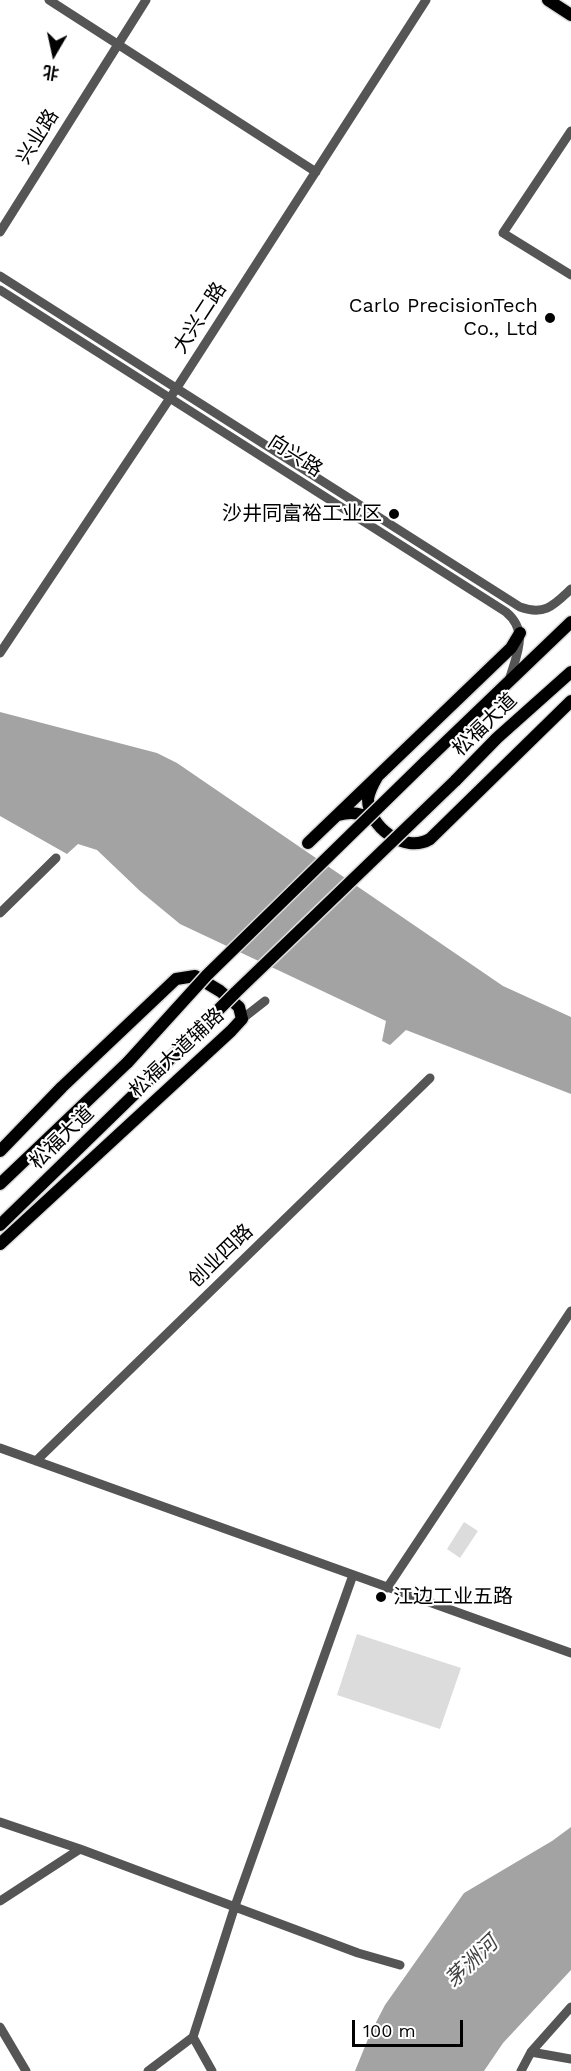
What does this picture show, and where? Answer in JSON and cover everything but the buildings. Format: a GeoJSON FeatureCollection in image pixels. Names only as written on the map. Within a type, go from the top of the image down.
{"type":"FeatureCollection","features":[{"type":"Feature","properties":{"kind":"main road"},"geometry":{"type":"LineString","coordinates":[[548,0],[571,15]]}},
{"type":"Feature","properties":{"kind":"main road","name":"松福大道"},"geometry":{"type":"LineString","coordinates":[[0,1184],[128,1062],[207,975],[571,622]]}},
{"type":"Feature","properties":{"kind":"main road"},"geometry":{"type":"LineString","coordinates":[[308,843],[511,648],[520,633]]}},
{"type":"Feature","properties":{"kind":"main road","name":"松福大道"},"geometry":{"type":"LineString","coordinates":[[0,1225],[497,738],[571,672]]}},
{"type":"Feature","properties":{"kind":"main road","name":"松福大道"},"geometry":{"type":"LineString","coordinates":[[542,697],[571,684]]}},
{"type":"Feature","properties":{"kind":"main road"},"geometry":{"type":"LineString","coordinates":[[337,815],[346,812],[364,815],[407,844],[423,843],[430,839],[571,701]]}},
{"type":"Feature","properties":{"kind":"main road"},"geometry":{"type":"LineString","coordinates":[[377,777],[368,798],[369,808],[380,826]]}},
{"type":"Feature","properties":{"kind":"main road","name":"松福大道辅路"},"geometry":{"type":"LineString","coordinates":[[0,1151],[62,1087],[176,980],[195,976],[220,991],[239,1007],[242,1019],[0,1244]]}},
{"type":"Feature","properties":{"kind":"street"},"geometry":{"type":"LineString","coordinates":[[49,0],[316,172]]}},
{"type":"Feature","properties":{"kind":"street","name":"兴业路"},"geometry":{"type":"LineString","coordinates":[[0,232],[146,0]]}},
{"type":"Feature","properties":{"kind":"street","name":"大兴二路"},"geometry":{"type":"LineString","coordinates":[[0,653],[170,398],[426,0]]}},
{"type":"Feature","properties":{"kind":"street"},"geometry":{"type":"LineString","coordinates":[[571,131],[503,233],[571,275]]}},
{"type":"Feature","properties":{"kind":"street","name":"向兴路"},"geometry":{"type":"LineString","coordinates":[[0,276],[520,607],[537,611],[544,610],[551,607],[571,589]]}},
{"type":"Feature","properties":{"kind":"street","name":"向兴路"},"geometry":{"type":"LineString","coordinates":[[0,290],[506,612],[513,618],[520,633]]}},
{"type":"Feature","properties":{"kind":"street"},"geometry":{"type":"LineString","coordinates":[[508,682],[520,641],[520,633]]}},
{"type":"Feature","properties":{"kind":"street"},"geometry":{"type":"LineString","coordinates":[[0,913],[56,858]]}},
{"type":"Feature","properties":{"kind":"street"},"geometry":{"type":"LineString","coordinates":[[242,1019],[265,1001]]}},
{"type":"Feature","properties":{"kind":"street","name":"创业四路"},"geometry":{"type":"LineString","coordinates":[[36,1461],[430,1078]]}},
{"type":"Feature","properties":{"kind":"street"},"geometry":{"type":"LineString","coordinates":[[387,1588],[571,1311]]}},
{"type":"Feature","properties":{"kind":"street"},"geometry":{"type":"LineString","coordinates":[[0,1448],[571,1653]]}},
{"type":"Feature","properties":{"kind":"street"},"geometry":{"type":"LineString","coordinates":[[148,2071],[192,2037],[353,1575]]}},
{"type":"Feature","properties":{"kind":"street"},"geometry":{"type":"LineString","coordinates":[[0,1822],[236,1906],[358,1953],[400,1965]]}},
{"type":"Feature","properties":{"kind":"street"},"geometry":{"type":"LineString","coordinates":[[0,1901],[80,1849]]}},
{"type":"Feature","properties":{"kind":"street"},"geometry":{"type":"LineString","coordinates":[[521,2071],[531,2052],[571,2007]]}},
{"type":"Feature","properties":{"kind":"street"},"geometry":{"type":"LineString","coordinates":[[0,2027],[27,2071]]}},
{"type":"Feature","properties":{"kind":"street"},"geometry":{"type":"LineString","coordinates":[[192,2037],[212,2071]]}},
{"type":"Feature","properties":{"kind":"street"},"geometry":{"type":"LineString","coordinates":[[531,2052],[571,2059]]}},
{"type":"Feature","properties":{"kind":"shaded area"},"geometry":{"type":"Polygon","coordinates":[[[464,1522],[478,1531],[460,1558],[447,1549],[464,1522]]]}},
{"type":"Feature","properties":{"kind":"shaded area"},"geometry":{"type":"Polygon","coordinates":[[[357,1634],[461,1668],[440,1729],[337,1695],[357,1634]]]}},
{"type":"Feature","properties":{"kind":"water"},"geometry":{"type":"Polygon","coordinates":[[[0,712],[157,753],[177,763],[503,986],[571,1017],[571,1094],[406,1030],[390,1045],[382,1041],[386,1021],[180,924],[140,891],[97,850],[78,844],[67,854],[0,816],[0,712]]]}},
{"type":"Feature","properties":{"kind":"water","name":"茅洲河"},"geometry":{"type":"Polygon","coordinates":[[[571,1827],[571,1970],[503,2043],[484,2071],[355,2071],[385,2005],[464,1893],[552,1841],[571,1827]]]}},
{"type":"Feature","properties":{"kind":"place","name":"Carlo PrecisionTech Co., Ltd"},"geometry":{"type":"Point","coordinates":[550,318]}},
{"type":"Feature","properties":{"kind":"place","name":"沙井同富裕工业区"},"geometry":{"type":"Point","coordinates":[394,514]}},
{"type":"Feature","properties":{"kind":"place","name":"江边工业五路"},"geometry":{"type":"Point","coordinates":[381,1597]}}]}
